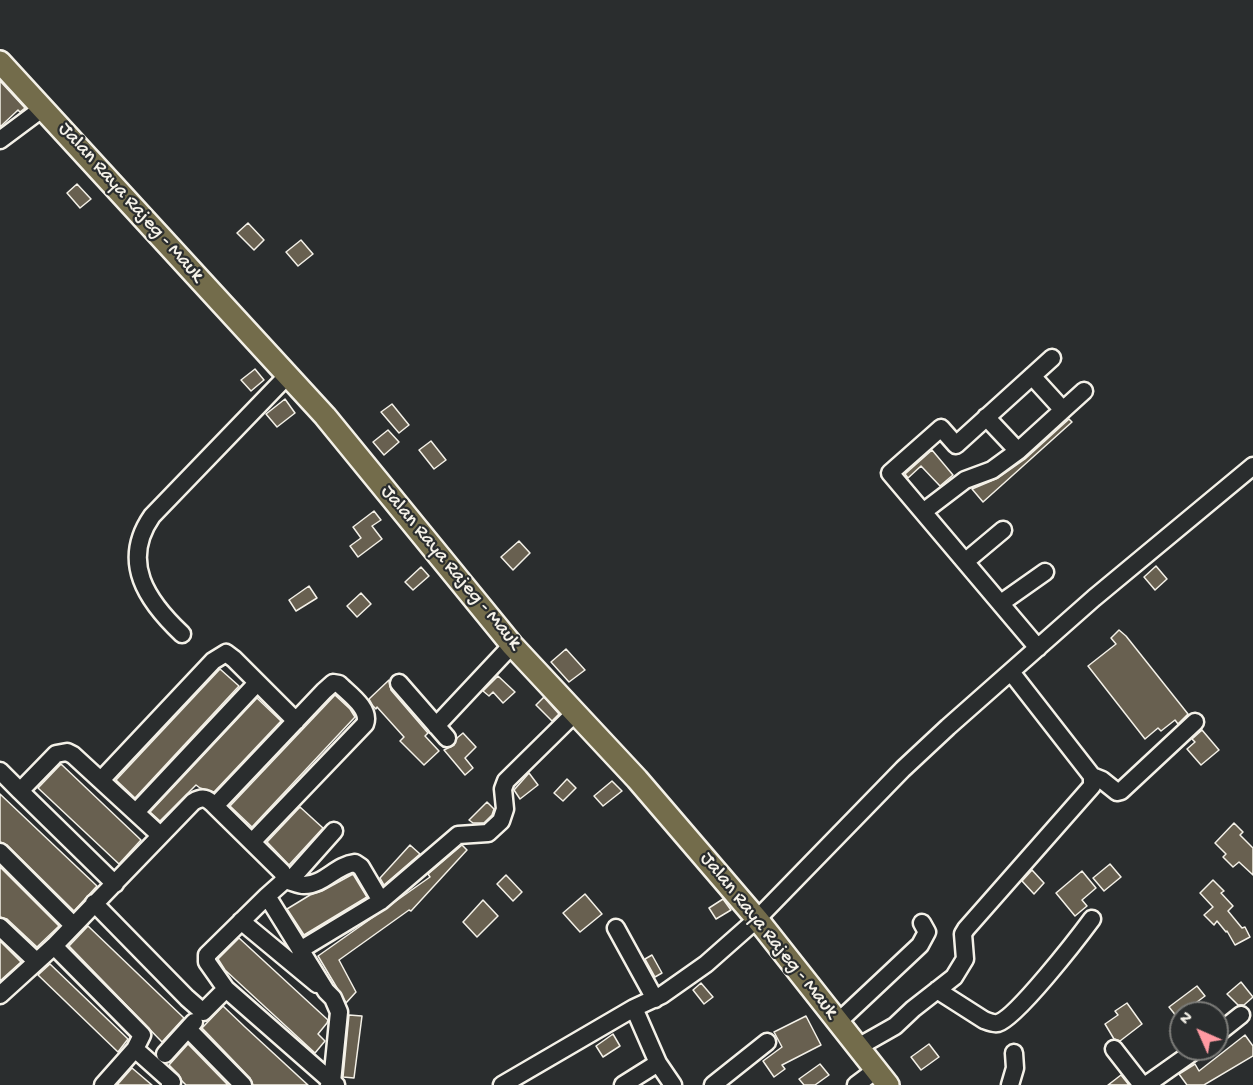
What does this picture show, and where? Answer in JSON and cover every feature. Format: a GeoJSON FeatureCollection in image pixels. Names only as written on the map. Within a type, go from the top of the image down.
{"type":"FeatureCollection","features":[{"type":"Feature","properties":{"kind":"main road","name":"Jalan Raya Rajeg - Mauk"},"geometry":{"type":"LineString","coordinates":[[0,62],[326,416],[513,645],[574,714],[637,779],[757,919],[882,1077]]}},
{"type":"Feature","properties":{"kind":"street"},"geometry":{"type":"LineString","coordinates":[[0,140],[44,108]]}},
{"type":"Feature","properties":{"kind":"street"},"geometry":{"type":"LineString","coordinates":[[1038,648],[890,473],[941,429],[956,445],[1052,358]]}},
{"type":"Feature","properties":{"kind":"street"},"geometry":{"type":"LineString","coordinates":[[182,634],[164,617],[142,584],[137,554],[145,526],[287,376]]}},
{"type":"Feature","properties":{"kind":"street"},"geometry":{"type":"LineString","coordinates":[[1032,376],[1063,410]]}},
{"type":"Feature","properties":{"kind":"street"},"geometry":{"type":"LineString","coordinates":[[923,513],[965,480],[992,470],[1018,451],[1083,391]]}},
{"type":"Feature","properties":{"kind":"street"},"geometry":{"type":"LineString","coordinates":[[986,417],[1018,451]]}},
{"type":"Feature","properties":{"kind":"street"},"geometry":{"type":"LineString","coordinates":[[502,1085],[634,1008],[662,995],[706,964],[757,919],[903,769],[1094,598],[1253,466]]}},
{"type":"Feature","properties":{"kind":"street"},"geometry":{"type":"LineString","coordinates":[[966,561],[1003,530]]}},
{"type":"Feature","properties":{"kind":"street"},"geometry":{"type":"LineString","coordinates":[[1001,603],[1045,572]]}},
{"type":"Feature","properties":{"kind":"street"},"geometry":{"type":"LineString","coordinates":[[399,683],[442,732],[513,645]]}},
{"type":"Feature","properties":{"kind":"street"},"geometry":{"type":"LineString","coordinates":[[101,780],[222,654],[230,655],[296,721]]}},
{"type":"Feature","properties":{"kind":"street"},"geometry":{"type":"LineString","coordinates":[[1011,672],[1092,776],[1102,780],[1117,792],[1121,791],[1195,723]]}},
{"type":"Feature","properties":{"kind":"street"},"geometry":{"type":"LineString","coordinates":[[215,806],[335,682],[362,707],[366,717],[362,727],[252,842]]}},
{"type":"Feature","properties":{"kind":"street"},"geometry":{"type":"LineString","coordinates":[[136,813],[257,683]]}},
{"type":"Feature","properties":{"kind":"street"},"geometry":{"type":"LineString","coordinates":[[300,950],[381,901],[458,835],[488,833],[501,821],[505,809],[503,789],[506,781],[574,714]]}},
{"type":"Feature","properties":{"kind":"street"},"geometry":{"type":"LineString","coordinates":[[20,791],[56,754],[67,752],[160,835]]}},
{"type":"Feature","properties":{"kind":"street"},"geometry":{"type":"LineString","coordinates":[[0,771],[115,884]]}},
{"type":"Feature","properties":{"kind":"street"},"geometry":{"type":"LineString","coordinates":[[858,1047],[895,1026],[948,983],[965,959],[963,934],[966,929],[1080,801],[1092,786],[1092,776]]}},
{"type":"Feature","properties":{"kind":"street"},"geometry":{"type":"LineString","coordinates":[[0,995],[54,946],[160,835],[200,798],[209,800],[289,881],[301,885],[315,883],[345,865],[354,863],[361,867],[381,901]]}},
{"type":"Feature","properties":{"kind":"street"},"geometry":{"type":"LineString","coordinates":[[332,1084],[226,989],[207,962],[207,955],[267,896],[289,881],[334,831]]}},
{"type":"Feature","properties":{"kind":"street"},"geometry":{"type":"LineString","coordinates":[[0,852],[73,925]]}},
{"type":"Feature","properties":{"kind":"street"},"geometry":{"type":"LineString","coordinates":[[267,896],[326,991]]}},
{"type":"Feature","properties":{"kind":"street"},"geometry":{"type":"LineString","coordinates":[[94,903],[187,998],[204,1012]]}},
{"type":"Feature","properties":{"kind":"street"},"geometry":{"type":"LineString","coordinates":[[937,990],[984,1020],[998,1023],[1017,1009],[1092,919]]}},
{"type":"Feature","properties":{"kind":"street"},"geometry":{"type":"LineString","coordinates":[[241,921],[333,998],[339,1012],[332,1084]]}},
{"type":"Feature","properties":{"kind":"street"},"geometry":{"type":"LineString","coordinates":[[838,1022],[920,945],[927,932],[922,923]]}},
{"type":"Feature","properties":{"kind":"street"},"geometry":{"type":"LineString","coordinates":[[0,927],[36,961]]}},
{"type":"Feature","properties":{"kind":"street"},"geometry":{"type":"LineString","coordinates":[[616,928],[655,999]]}},
{"type":"Feature","properties":{"kind":"street"},"geometry":{"type":"LineString","coordinates":[[54,946],[139,1042],[160,1060],[173,1084]]}},
{"type":"Feature","properties":{"kind":"street"},"geometry":{"type":"LineString","coordinates":[[160,1060],[226,989]]}},
{"type":"Feature","properties":{"kind":"street"},"geometry":{"type":"LineString","coordinates":[[634,1008],[658,1063],[673,1085]]}},
{"type":"Feature","properties":{"kind":"street"},"geometry":{"type":"LineString","coordinates":[[1229,1024],[1241,1015]]}},
{"type":"Feature","properties":{"kind":"street"},"geometry":{"type":"LineString","coordinates":[[188,1029],[243,1085]]}},
{"type":"Feature","properties":{"kind":"street"},"geometry":{"type":"LineString","coordinates":[[103,1085],[139,1042]]}},
{"type":"Feature","properties":{"kind":"street"},"geometry":{"type":"LineString","coordinates":[[713,1085],[766,1042]]}},
{"type":"Feature","properties":{"kind":"street"},"geometry":{"type":"LineString","coordinates":[[1114,1048],[1144,1085],[1179,1061]]}},
{"type":"Feature","properties":{"kind":"street"},"geometry":{"type":"LineString","coordinates":[[1010,1085],[1016,1068],[1014,1053]]}},
{"type":"Feature","properties":{"kind":"street"},"geometry":{"type":"LineString","coordinates":[[623,1085],[658,1063]]}},
{"type":"Feature","properties":{"kind":"street"},"geometry":{"type":"LineString","coordinates":[[856,1085],[882,1077]]}},
{"type":"Feature","properties":{"kind":"building"},"geometry":{"type":"Polygon","coordinates":[[[0,81],[25,108],[20,112],[18,110],[0,127],[0,81]]]}},
{"type":"Feature","properties":{"kind":"building"},"geometry":{"type":"Polygon","coordinates":[[[77,184],[91,199],[80,208],[67,193],[77,184]]]}},
{"type":"Feature","properties":{"kind":"building"},"geometry":{"type":"Polygon","coordinates":[[[248,223],[264,240],[254,250],[237,233],[248,223]]]}},
{"type":"Feature","properties":{"kind":"building"},"geometry":{"type":"Polygon","coordinates":[[[301,240],[313,254],[298,266],[286,252],[301,240]]]}},
{"type":"Feature","properties":{"kind":"building"},"geometry":{"type":"Polygon","coordinates":[[[255,369],[264,380],[251,391],[241,380],[255,369]]]}},
{"type":"Feature","properties":{"kind":"building"},"geometry":{"type":"Polygon","coordinates":[[[285,399],[295,413],[277,427],[266,414],[285,399]]]}},
{"type":"Feature","properties":{"kind":"building"},"geometry":{"type":"Polygon","coordinates":[[[392,404],[409,425],[399,433],[381,412],[392,404]]]}},
{"type":"Feature","properties":{"kind":"building"},"geometry":{"type":"Polygon","coordinates":[[[1069,419],[1072,422],[983,502],[972,489],[998,478],[1025,459],[1069,419]]]}},
{"type":"Feature","properties":{"kind":"building"},"geometry":{"type":"Polygon","coordinates":[[[388,430],[399,442],[384,455],[373,442],[388,430]]]}},
{"type":"Feature","properties":{"kind":"building"},"geometry":{"type":"Polygon","coordinates":[[[431,441],[446,460],[434,469],[419,450],[431,441]]]}},
{"type":"Feature","properties":{"kind":"building"},"geometry":{"type":"Polygon","coordinates":[[[932,450],[953,475],[940,486],[921,466],[908,478],[905,474],[932,450]]]}},
{"type":"Feature","properties":{"kind":"building"},"geometry":{"type":"Polygon","coordinates":[[[374,511],[381,520],[372,526],[382,539],[358,557],[350,546],[361,538],[353,527],[374,511]]]}},
{"type":"Feature","properties":{"kind":"building"},"geometry":{"type":"Polygon","coordinates":[[[519,541],[530,553],[513,570],[501,557],[519,541]]]}},
{"type":"Feature","properties":{"kind":"building"},"geometry":{"type":"Polygon","coordinates":[[[1156,566],[1167,579],[1155,590],[1144,577],[1156,566]]]}},
{"type":"Feature","properties":{"kind":"building"},"geometry":{"type":"Polygon","coordinates":[[[421,567],[429,576],[413,590],[405,582],[421,567]]]}},
{"type":"Feature","properties":{"kind":"building"},"geometry":{"type":"Polygon","coordinates":[[[309,586],[317,598],[296,611],[289,600],[309,586]]]}},
{"type":"Feature","properties":{"kind":"building"},"geometry":{"type":"Polygon","coordinates":[[[361,593],[371,604],[357,617],[347,606],[361,593]]]}},
{"type":"Feature","properties":{"kind":"building"},"geometry":{"type":"Polygon","coordinates":[[[1119,630],[1188,714],[1178,724],[1175,720],[1161,731],[1158,728],[1145,739],[1088,666],[1116,644],[1111,638],[1119,630]]]}},
{"type":"Feature","properties":{"kind":"building"},"geometry":{"type":"Polygon","coordinates":[[[566,649],[585,670],[569,682],[551,662],[566,649]]]}},
{"type":"Feature","properties":{"kind":"building"},"geometry":{"type":"Polygon","coordinates":[[[220,669],[239,686],[135,798],[116,780],[220,669]]]}},
{"type":"Feature","properties":{"kind":"building"},"geometry":{"type":"Polygon","coordinates":[[[498,676],[515,692],[503,703],[493,692],[489,696],[483,691],[498,676]]]}},
{"type":"Feature","properties":{"kind":"building"},"geometry":{"type":"Polygon","coordinates":[[[389,680],[391,690],[428,733],[425,736],[439,751],[424,765],[400,741],[404,737],[377,707],[376,709],[373,706],[369,699],[389,680]]]}},
{"type":"Feature","properties":{"kind":"building"},"geometry":{"type":"Polygon","coordinates":[[[335,695],[355,717],[252,827],[230,806],[335,695]]]}},
{"type":"Feature","properties":{"kind":"building"},"geometry":{"type":"Polygon","coordinates":[[[544,697],[559,714],[552,721],[536,705],[544,697]]]}},
{"type":"Feature","properties":{"kind":"building"},"geometry":{"type":"Polygon","coordinates":[[[257,698],[281,721],[214,792],[196,785],[160,821],[150,812],[257,698]]]}},
{"type":"Feature","properties":{"kind":"building"},"geometry":{"type":"Polygon","coordinates":[[[1202,730],[1219,750],[1201,765],[1187,749],[1195,742],[1192,739],[1202,730]]]}},
{"type":"Feature","properties":{"kind":"building"},"geometry":{"type":"Polygon","coordinates":[[[463,733],[476,747],[465,758],[473,768],[465,775],[444,750],[454,745],[463,733]]]}},
{"type":"Feature","properties":{"kind":"building"},"geometry":{"type":"Polygon","coordinates":[[[61,764],[141,840],[119,864],[38,788],[61,764]]]}},
{"type":"Feature","properties":{"kind":"building"},"geometry":{"type":"Polygon","coordinates":[[[529,773],[538,785],[520,799],[514,790],[529,773]]]}},
{"type":"Feature","properties":{"kind":"building"},"geometry":{"type":"Polygon","coordinates":[[[567,779],[576,788],[563,801],[554,793],[567,779]]]}},
{"type":"Feature","properties":{"kind":"building"},"geometry":{"type":"Polygon","coordinates":[[[612,781],[622,791],[603,806],[594,796],[612,781]]]}},
{"type":"Feature","properties":{"kind":"building"},"geometry":{"type":"Polygon","coordinates":[[[0,794],[97,886],[74,911],[7,845],[0,842],[0,794]]]}},
{"type":"Feature","properties":{"kind":"building"},"geometry":{"type":"Polygon","coordinates":[[[487,802],[494,809],[492,815],[484,823],[473,823],[469,820],[487,802]]]}},
{"type":"Feature","properties":{"kind":"building"},"geometry":{"type":"Polygon","coordinates":[[[300,807],[323,828],[289,865],[267,842],[300,807]]]}},
{"type":"Feature","properties":{"kind":"building"},"geometry":{"type":"Polygon","coordinates":[[[1234,823],[1243,832],[1240,835],[1253,848],[1253,875],[1239,862],[1233,867],[1223,857],[1226,854],[1215,843],[1234,823]]]}},
{"type":"Feature","properties":{"kind":"building"},"geometry":{"type":"Polygon","coordinates":[[[410,845],[420,854],[384,885],[380,878],[410,845]]]}},
{"type":"Feature","properties":{"kind":"building"},"geometry":{"type":"Polygon","coordinates":[[[462,845],[467,850],[411,911],[409,910],[339,960],[356,992],[346,1003],[318,956],[430,877],[428,874],[462,845]]]}},
{"type":"Feature","properties":{"kind":"building"},"geometry":{"type":"Polygon","coordinates":[[[1110,864],[1121,877],[1104,891],[1093,878],[1110,864]]]}},
{"type":"Feature","properties":{"kind":"building"},"geometry":{"type":"Polygon","coordinates":[[[0,867],[59,926],[37,947],[7,919],[0,917],[0,867]]]}},
{"type":"Feature","properties":{"kind":"building"},"geometry":{"type":"Polygon","coordinates":[[[1032,870],[1044,883],[1034,894],[1022,881],[1032,870]]]}},
{"type":"Feature","properties":{"kind":"building"},"geometry":{"type":"Polygon","coordinates":[[[1082,871],[1096,888],[1082,900],[1087,906],[1075,916],[1056,893],[1082,871]]]}},
{"type":"Feature","properties":{"kind":"building"},"geometry":{"type":"Polygon","coordinates":[[[353,874],[367,897],[304,935],[287,909],[353,874]]]}},
{"type":"Feature","properties":{"kind":"building"},"geometry":{"type":"Polygon","coordinates":[[[506,875],[522,892],[513,901],[497,884],[506,875]]]}},
{"type":"Feature","properties":{"kind":"building"},"geometry":{"type":"Polygon","coordinates":[[[1213,880],[1224,891],[1221,893],[1233,906],[1228,911],[1242,928],[1245,927],[1250,937],[1235,945],[1227,931],[1217,921],[1214,925],[1204,915],[1213,907],[1200,893],[1213,880]]]}},
{"type":"Feature","properties":{"kind":"building"},"geometry":{"type":"Polygon","coordinates":[[[585,894],[602,914],[580,932],[563,913],[585,894]]]}},
{"type":"Feature","properties":{"kind":"building"},"geometry":{"type":"Polygon","coordinates":[[[723,899],[731,910],[716,919],[709,908],[723,899]]]}},
{"type":"Feature","properties":{"kind":"building"},"geometry":{"type":"Polygon","coordinates":[[[483,900],[498,916],[477,937],[463,922],[483,900]]]}},
{"type":"Feature","properties":{"kind":"building"},"geometry":{"type":"Polygon","coordinates":[[[88,926],[184,1018],[162,1042],[69,946],[88,926]]]}},
{"type":"Feature","properties":{"kind":"building"},"geometry":{"type":"Polygon","coordinates":[[[239,938],[328,1020],[318,1034],[325,1041],[315,1053],[225,970],[218,959],[239,938]]]}},
{"type":"Feature","properties":{"kind":"building"},"geometry":{"type":"Polygon","coordinates":[[[0,941],[21,962],[0,981],[0,941]]]}},
{"type":"Feature","properties":{"kind":"building"},"geometry":{"type":"Polygon","coordinates":[[[652,955],[662,973],[655,977],[645,959],[652,955]]]}},
{"type":"Feature","properties":{"kind":"building"},"geometry":{"type":"Polygon","coordinates":[[[50,964],[128,1039],[118,1052],[38,975],[50,964]]]}},
{"type":"Feature","properties":{"kind":"building"},"geometry":{"type":"Polygon","coordinates":[[[1241,982],[1253,997],[1244,1005],[1238,1005],[1227,994],[1241,982]]]}},
{"type":"Feature","properties":{"kind":"building"},"geometry":{"type":"Polygon","coordinates":[[[701,983],[713,997],[704,1004],[693,990],[701,983]]]}},
{"type":"Feature","properties":{"kind":"building"},"geometry":{"type":"Polygon","coordinates":[[[1197,986],[1205,996],[1198,1001],[1177,1001],[1197,986]]]}},
{"type":"Feature","properties":{"kind":"building"},"geometry":{"type":"Polygon","coordinates":[[[1127,1003],[1142,1024],[1120,1041],[1114,1039],[1105,1024],[1118,1015],[1115,1011],[1127,1003]]]}},
{"type":"Feature","properties":{"kind":"building"},"geometry":{"type":"Polygon","coordinates":[[[223,1006],[308,1085],[253,1085],[250,1078],[202,1028],[223,1006]]]}},
{"type":"Feature","properties":{"kind":"building"},"geometry":{"type":"Polygon","coordinates":[[[349,1015],[362,1016],[354,1078],[343,1077],[349,1015]]]}},
{"type":"Feature","properties":{"kind":"building"},"geometry":{"type":"Polygon","coordinates":[[[806,1016],[821,1045],[782,1065],[785,1069],[774,1077],[763,1061],[782,1047],[774,1032],[806,1016]]]}},
{"type":"Feature","properties":{"kind":"building"},"geometry":{"type":"Polygon","coordinates":[[[613,1034],[620,1046],[603,1057],[596,1046],[613,1034]]]}},
{"type":"Feature","properties":{"kind":"building"},"geometry":{"type":"Polygon","coordinates":[[[1245,1035],[1253,1046],[1253,1056],[1204,1085],[1187,1085],[1179,1074],[1195,1064],[1199,1071],[1212,1061],[1229,1061],[1229,1048],[1245,1035]]]}},
{"type":"Feature","properties":{"kind":"building"},"geometry":{"type":"Polygon","coordinates":[[[188,1044],[228,1085],[186,1085],[182,1081],[169,1065],[188,1044]]]}},
{"type":"Feature","properties":{"kind":"building"},"geometry":{"type":"Polygon","coordinates":[[[929,1044],[939,1057],[921,1070],[911,1057],[929,1044]]]}},
{"type":"Feature","properties":{"kind":"building"},"geometry":{"type":"Polygon","coordinates":[[[820,1064],[829,1075],[815,1085],[804,1085],[799,1079],[820,1064]]]}},
{"type":"Feature","properties":{"kind":"building"},"geometry":{"type":"Polygon","coordinates":[[[132,1068],[152,1085],[117,1085],[132,1068]]]}},
{"type":"Feature","properties":{"kind":"building"},"geometry":{"type":"Polygon","coordinates":[[[1121,1075],[1129,1085],[1108,1085],[1121,1075]]]}}]}
